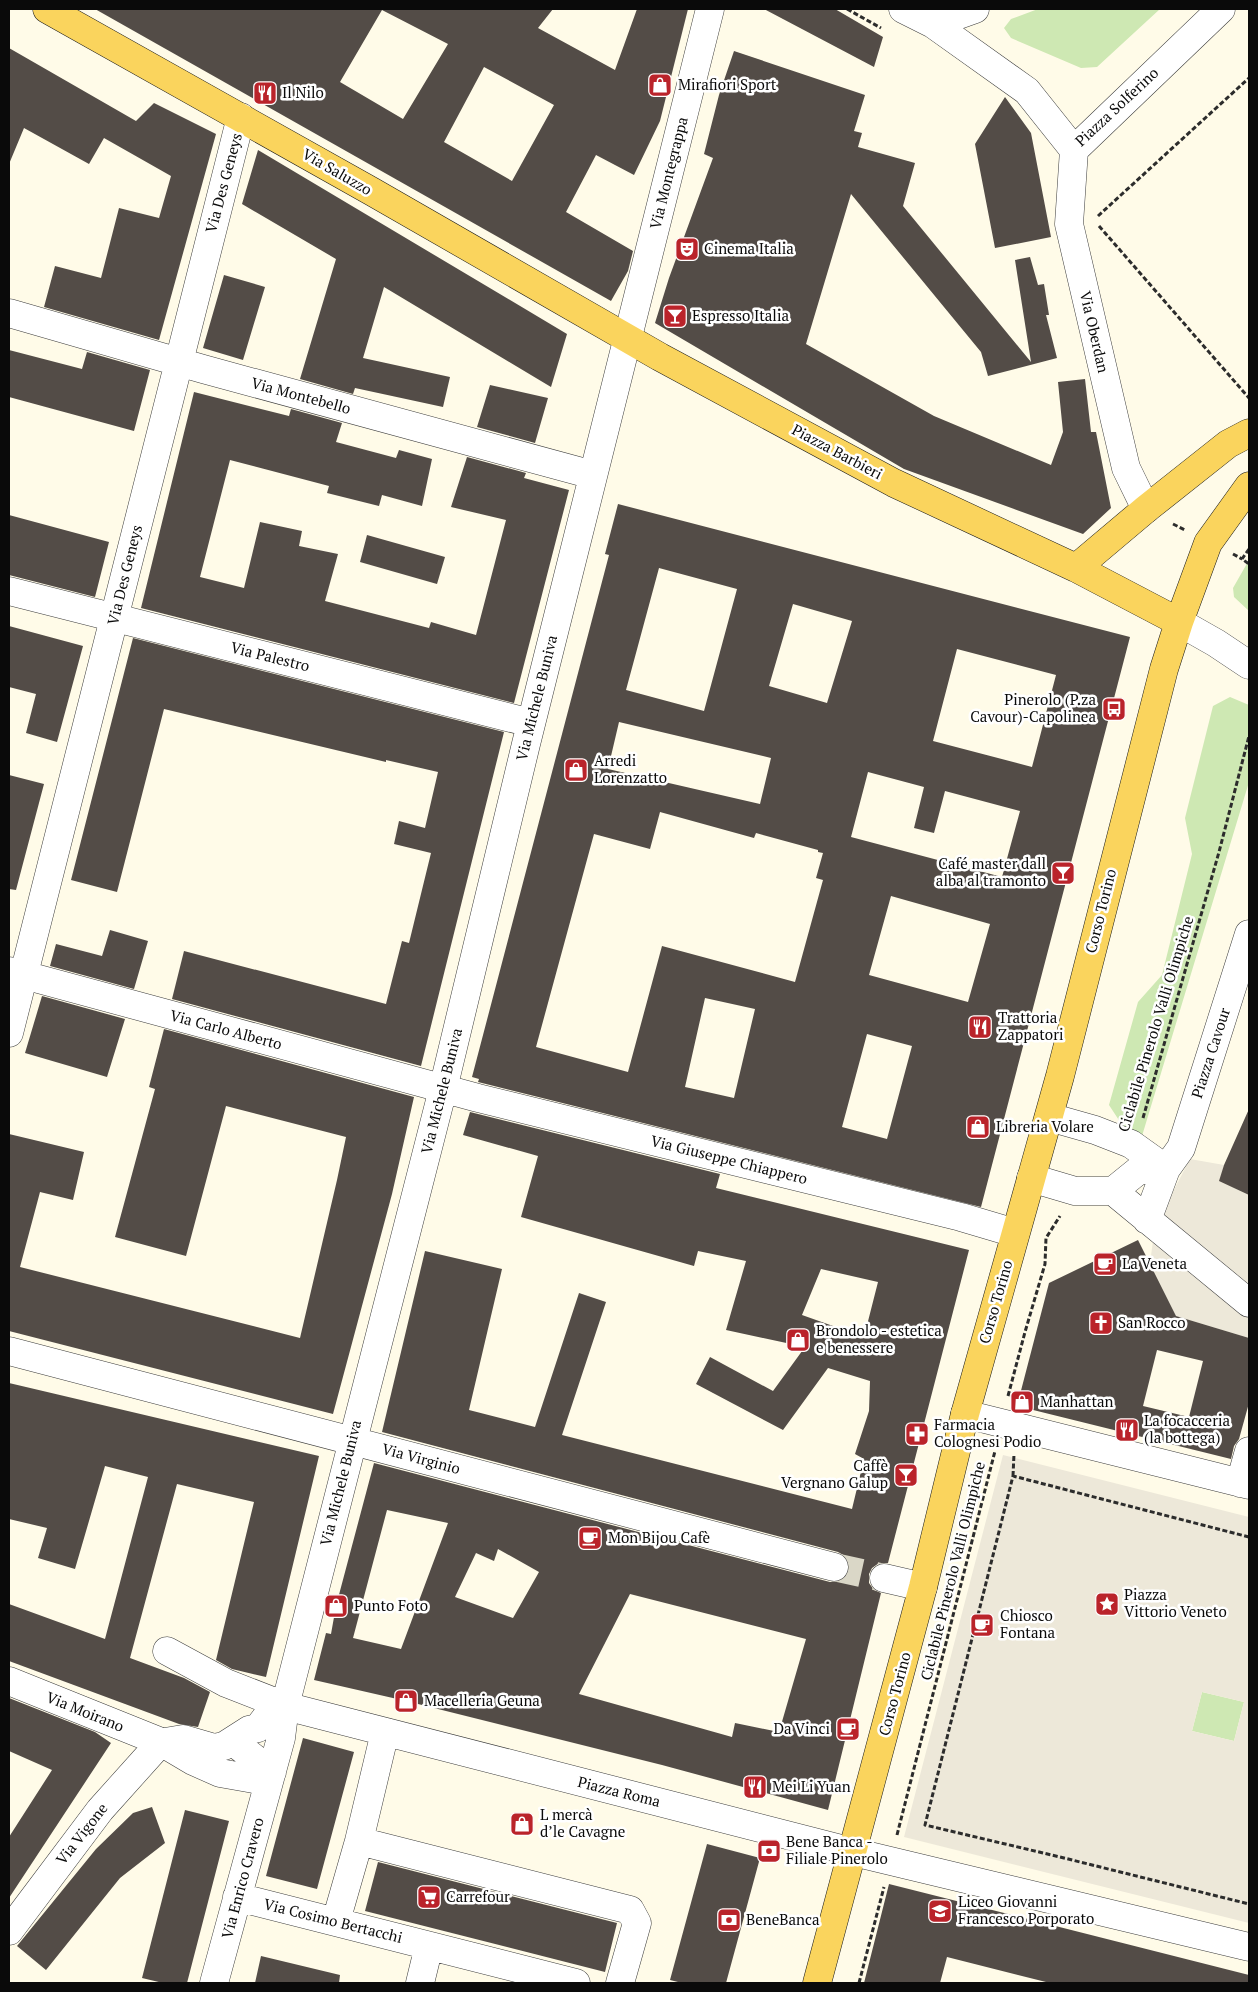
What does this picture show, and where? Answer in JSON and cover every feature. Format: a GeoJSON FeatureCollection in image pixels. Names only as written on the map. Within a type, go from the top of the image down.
{"type":"FeatureCollection","features":[{"type":"Feature","properties":{"kind":"main road","name":"Via Saluzzo"},"geometry":{"type":"LineString","coordinates":[[46,9],[241,117],[628,337]]}},
{"type":"Feature","properties":{"kind":"main road","name":"Piazza Barbieri"},"geometry":{"type":"LineString","coordinates":[[628,337],[660,357],[894,483],[1076,568],[1179,622]]}},
{"type":"Feature","properties":{"kind":"main road"},"geometry":{"type":"LineString","coordinates":[[1076,568],[1228,444],[1249,433]]}},
{"type":"Feature","properties":{"kind":"main road","name":"Corso Torino"},"geometry":{"type":"LineString","coordinates":[[817,1983],[923,1586],[965,1414],[1049,1117],[1164,669],[1208,543],[1249,486]]}},
{"type":"Feature","properties":{"kind":"street","name":"Via Montegrappa"},"geometry":{"type":"LineString","coordinates":[[628,337],[710,9]]}},
{"type":"Feature","properties":{"kind":"street"},"geometry":{"type":"LineString","coordinates":[[934,24],[975,9]]}},
{"type":"Feature","properties":{"kind":"street","name":"Piazza Solferino"},"geometry":{"type":"LineString","coordinates":[[896,20],[934,24],[1027,91],[1074,150],[1220,9]]}},
{"type":"Feature","properties":{"kind":"street","name":"Via Des Geneys"},"geometry":{"type":"LineString","coordinates":[[9,1033],[16,973],[115,617],[177,362],[241,117]]}},
{"type":"Feature","properties":{"kind":"street","name":"Via Oberdan"},"geometry":{"type":"LineString","coordinates":[[1074,150],[1069,224],[1126,468],[1146,509]]}},
{"type":"Feature","properties":{"kind":"street","name":"Via Montebello"},"geometry":{"type":"LineString","coordinates":[[9,313],[177,362],[593,475]]}},
{"type":"Feature","properties":{"kind":"street"},"geometry":{"type":"LineString","coordinates":[[593,475],[628,337]]}},
{"type":"Feature","properties":{"kind":"street","name":"Via Michele Buniva"},"geometry":{"type":"LineString","coordinates":[[272,1772],[281,1738],[284,1706],[443,1089],[593,475]]}},
{"type":"Feature","properties":{"kind":"street","name":"Via Palestro"},"geometry":{"type":"LineString","coordinates":[[9,591],[531,723]]}},
{"type":"Feature","properties":{"kind":"street"},"geometry":{"type":"LineString","coordinates":[[1179,622],[1249,665]]}},
{"type":"Feature","properties":{"kind":"street","name":"Piazza Cavour"},"geometry":{"type":"LineString","coordinates":[[1147,1220],[1166,1169],[1182,1148],[1249,934]]}},
{"type":"Feature","properties":{"kind":"street","name":"Via Carlo Alberto"},"geometry":{"type":"LineString","coordinates":[[16,973],[443,1089]]}},
{"type":"Feature","properties":{"kind":"street","name":"Via Giuseppe Chiappero"},"geometry":{"type":"LineString","coordinates":[[443,1089],[961,1217],[1016,1233]]}},
{"type":"Feature","properties":{"kind":"street"},"geometry":{"type":"LineString","coordinates":[[1049,1117],[1095,1130],[1131,1144],[1166,1169]]}},
{"type":"Feature","properties":{"kind":"street"},"geometry":{"type":"LineString","coordinates":[[1031,1178],[1076,1191],[1104,1191],[1139,1170],[1166,1169]]}},
{"type":"Feature","properties":{"kind":"street"},"geometry":{"type":"LineString","coordinates":[[1104,1191],[1147,1220],[1249,1303]]}},
{"type":"Feature","properties":{"kind":"street","name":"Via Virginio"},"geometry":{"type":"LineString","coordinates":[[9,1351],[834,1567]]}},
{"type":"Feature","properties":{"kind":"street"},"geometry":{"type":"LineString","coordinates":[[965,1414],[1001,1425],[1245,1484],[1249,1451]]}},
{"type":"Feature","properties":{"kind":"street"},"geometry":{"type":"LineString","coordinates":[[884,1578],[923,1586]]}},
{"type":"Feature","properties":{"kind":"street"},"geometry":{"type":"LineString","coordinates":[[167,1651],[226,1683],[284,1706]]}},
{"type":"Feature","properties":{"kind":"street","name":"Via Moirano"},"geometry":{"type":"LineString","coordinates":[[9,1681],[161,1742],[193,1761],[220,1773],[254,1779],[272,1772]]}},
{"type":"Feature","properties":{"kind":"street","name":"Piazza Roma"},"geometry":{"type":"LineString","coordinates":[[284,1706],[853,1852]]}},
{"type":"Feature","properties":{"kind":"street","name":"Via Moirano"},"geometry":{"type":"LineString","coordinates":[[161,1742],[183,1739],[214,1748],[224,1746],[249,1730],[258,1728],[274,1707],[284,1706]]}},
{"type":"Feature","properties":{"kind":"street"},"geometry":{"type":"LineString","coordinates":[[336,1921],[359,1841],[385,1732]]}},
{"type":"Feature","properties":{"kind":"street"},"geometry":{"type":"LineString","coordinates":[[232,1741],[272,1772]]}},
{"type":"Feature","properties":{"kind":"street","name":"Via Vigone"},"geometry":{"type":"LineString","coordinates":[[9,1932],[100,1810],[161,1742]]}},
{"type":"Feature","properties":{"kind":"street","name":"Via Enrico Cravero"},"geometry":{"type":"LineString","coordinates":[[214,1983],[272,1772]]}},
{"type":"Feature","properties":{"kind":"street"},"geometry":{"type":"LineString","coordinates":[[359,1841],[630,1910],[637,1923],[620,1983]]}},
{"type":"Feature","properties":{"kind":"street"},"geometry":{"type":"LineString","coordinates":[[853,1852],[1249,1947]]}},
{"type":"Feature","properties":{"kind":"street","name":"Via Cosimo Bertacchi"},"geometry":{"type":"LineString","coordinates":[[238,1897],[576,1983]]}},
{"type":"Feature","properties":{"kind":"street"},"geometry":{"type":"LineString","coordinates":[[420,1983],[429,1946]]}},
{"type":"Feature","properties":{"kind":"path"},"geometry":{"type":"LineString","coordinates":[[847,9],[896,20]]}},
{"type":"Feature","properties":{"kind":"path"},"geometry":{"type":"LineString","coordinates":[[1248,398],[1094,220],[1249,78]]}},
{"type":"Feature","properties":{"kind":"path"},"geometry":{"type":"LineString","coordinates":[[1249,549],[1242,559],[1249,564]]}},
{"type":"Feature","properties":{"kind":"path","name":"Ciclabile Pinerolo Valli Olimpiche"},"geometry":{"type":"LineString","coordinates":[[1131,1144],[1142,1122],[1219,852],[1249,736]]}},
{"type":"Feature","properties":{"kind":"path","name":"Ciclabile Pinerolo Valli Olimpiche"},"geometry":{"type":"LineString","coordinates":[[859,1983],[1025,1332],[1045,1264],[1046,1238],[1068,1202],[1104,1191]]}},
{"type":"Feature","properties":{"kind":"path"},"geometry":{"type":"LineString","coordinates":[[1249,1537],[1013,1476],[925,1825],[1249,1904]]}},
{"type":"Feature","properties":{"kind":"green space"},"geometry":{"type":"Polygon","coordinates":[[[1038,9],[1160,9],[1097,67],[1081,68],[1011,38],[1004,28],[1011,19],[1038,9]]]}},
{"type":"Feature","properties":{"kind":"green space"},"geometry":{"type":"Polygon","coordinates":[[[1249,560],[1249,611],[1234,597],[1233,588],[1249,560]]]}},
{"type":"Feature","properties":{"kind":"green space"},"geometry":{"type":"Polygon","coordinates":[[[1230,697],[1249,705],[1249,782],[1142,1136],[1126,1131],[1109,1105],[1138,1002],[1162,975],[1192,854],[1185,818],[1213,706],[1230,697]]]}},
{"type":"Feature","properties":{"kind":"green space"},"geometry":{"type":"Polygon","coordinates":[[[1202,1692],[1244,1702],[1234,1741],[1192,1731],[1202,1692]]]}},
{"type":"Feature","properties":{"kind":"shaded area"},"geometry":{"type":"Polygon","coordinates":[[[1190,1159],[1224,1165],[1220,1181],[1249,1195],[1249,1338],[1176,1316],[1150,1263],[1155,1226],[1190,1159]]]}},
{"type":"Feature","properties":{"kind":"shaded area","name":"Piazza Vittorio Veneto"},"geometry":{"type":"Polygon","coordinates":[[[1003,1455],[1249,1517],[1249,1923],[904,1837],[1003,1455]],[[1202,1692],[1192,1731],[1234,1741],[1244,1702],[1202,1692]]]}},
{"type":"Feature","properties":{"kind":"building"},"geometry":{"type":"Polygon","coordinates":[[[95,9],[553,9],[538,28],[615,70],[637,9],[688,9],[660,121],[634,175],[596,155],[566,212],[633,251],[628,271],[611,301],[95,9]],[[382,10],[340,82],[403,119],[448,44],[382,10]],[[484,67],[444,142],[512,181],[554,105],[484,67]]]}},
{"type":"Feature","properties":{"kind":"building"},"geometry":{"type":"Polygon","coordinates":[[[764,9],[835,9],[883,37],[874,67],[764,9]]]}},
{"type":"Feature","properties":{"kind":"building"},"geometry":{"type":"Polygon","coordinates":[[[9,48],[136,121],[154,103],[216,134],[159,340],[44,307],[55,266],[101,278],[119,208],[159,218],[171,176],[104,138],[89,164],[24,128],[9,164],[9,48]]]}},
{"type":"Feature","properties":{"kind":"building"},"geometry":{"type":"Polygon","coordinates":[[[734,51],[865,95],[854,131],[862,133],[858,147],[915,163],[903,206],[1031,362],[1015,260],[1030,257],[1038,285],[1044,284],[1049,315],[1046,315],[1057,358],[988,376],[981,352],[851,194],[806,344],[934,416],[1051,465],[1063,432],[1058,382],[1085,379],[1091,432],[1096,432],[1111,508],[1083,534],[904,469],[655,323],[669,278],[713,158],[704,154],[719,95],[734,51]]]}},
{"type":"Feature","properties":{"kind":"building"},"geometry":{"type":"Polygon","coordinates":[[[1005,97],[1031,133],[1051,237],[995,248],[975,144],[1005,97]]]}},
{"type":"Feature","properties":{"kind":"building"},"geometry":{"type":"Polygon","coordinates":[[[258,150],[567,334],[551,387],[384,287],[363,358],[450,377],[443,407],[355,388],[353,394],[300,379],[336,259],[242,204],[258,150]]]}},
{"type":"Feature","properties":{"kind":"building"},"geometry":{"type":"Polygon","coordinates":[[[224,275],[265,287],[243,360],[203,348],[224,275]]]}},
{"type":"Feature","properties":{"kind":"building"},"geometry":{"type":"Polygon","coordinates":[[[9,350],[82,369],[87,352],[150,370],[134,431],[9,397],[9,350]]]}},
{"type":"Feature","properties":{"kind":"building"},"geometry":{"type":"Polygon","coordinates":[[[490,385],[548,398],[535,443],[477,427],[490,385]]]}},
{"type":"Feature","properties":{"kind":"building"},"geometry":{"type":"Polygon","coordinates":[[[194,392],[289,416],[291,409],[342,423],[336,442],[396,458],[399,450],[432,459],[422,506],[382,495],[379,506],[327,493],[329,486],[230,460],[200,577],[244,588],[260,522],[302,531],[299,546],[338,554],[325,601],[429,628],[431,622],[476,635],[506,520],[451,507],[467,457],[526,473],[524,478],[569,490],[514,703],[141,608],[194,392]]]}},
{"type":"Feature","properties":{"kind":"building"},"geometry":{"type":"Polygon","coordinates":[[[618,504],[1130,637],[981,1207],[478,1082],[479,1079],[472,1077],[609,555],[605,554],[618,504]],[[659,568],[626,690],[704,711],[737,589],[659,568]],[[793,604],[769,686],[827,703],[852,621],[793,604]],[[957,649],[933,741],[1032,767],[1056,675],[957,649]],[[619,722],[608,769],[760,804],[771,758],[619,722]],[[868,772],[851,837],[1002,877],[1020,811],[945,791],[934,833],[914,828],[924,787],[868,772]],[[660,812],[650,849],[594,834],[536,1047],[628,1072],[662,946],[795,982],[823,880],[816,878],[823,853],[756,833],[754,838],[660,812]],[[891,896],[869,975],[968,1002],[990,924],[891,896]],[[705,998],[685,1087],[734,1098],[755,1009],[705,998]],[[867,1034],[842,1127],[887,1139],[912,1046],[867,1034]]]}},
{"type":"Feature","properties":{"kind":"building"},"geometry":{"type":"Polygon","coordinates":[[[9,515],[109,542],[95,597],[9,575],[9,515]]]}},
{"type":"Feature","properties":{"kind":"building"},"geometry":{"type":"Polygon","coordinates":[[[367,535],[445,557],[437,584],[360,562],[367,535]]]}},
{"type":"Feature","properties":{"kind":"building"},"geometry":{"type":"Polygon","coordinates":[[[9,626],[83,646],[57,742],[26,733],[36,694],[9,687],[9,626]]]}},
{"type":"Feature","properties":{"kind":"building"},"geometry":{"type":"Polygon","coordinates":[[[133,638],[504,732],[421,1066],[172,999],[184,951],[386,1004],[402,941],[409,943],[431,853],[394,844],[399,821],[425,828],[438,772],[386,760],[386,762],[164,709],[117,892],[71,880],[133,638]]]}},
{"type":"Feature","properties":{"kind":"building"},"geometry":{"type":"Polygon","coordinates":[[[9,775],[44,784],[16,890],[9,889],[9,775]]]}},
{"type":"Feature","properties":{"kind":"building"},"geometry":{"type":"Polygon","coordinates":[[[110,930],[148,941],[134,989],[50,966],[56,944],[102,956],[110,930]]]}},
{"type":"Feature","properties":{"kind":"building"},"geometry":{"type":"Polygon","coordinates":[[[42,996],[125,1019],[107,1077],[25,1053],[42,996]]]}},
{"type":"Feature","properties":{"kind":"building"},"geometry":{"type":"Polygon","coordinates":[[[164,1029],[414,1097],[392,1194],[333,1414],[9,1331],[9,1134],[84,1152],[73,1200],[40,1192],[20,1267],[300,1338],[346,1137],[226,1106],[186,1256],[115,1237],[155,1089],[149,1087],[164,1029]]]}},
{"type":"Feature","properties":{"kind":"building"},"geometry":{"type":"Polygon","coordinates":[[[1249,1109],[1249,1195],[1219,1181],[1224,1165],[1249,1109]]]}},
{"type":"Feature","properties":{"kind":"building"},"geometry":{"type":"Polygon","coordinates":[[[470,1112],[720,1174],[716,1188],[969,1250],[888,1563],[879,1563],[872,1568],[869,1574],[869,1583],[874,1590],[881,1593],[828,1810],[662,1765],[314,1680],[326,1633],[331,1634],[336,1606],[374,1463],[830,1582],[839,1582],[845,1578],[849,1571],[849,1562],[845,1556],[838,1552],[382,1432],[425,1251],[502,1269],[469,1410],[535,1427],[579,1293],[606,1302],[562,1435],[852,1509],[864,1459],[855,1454],[869,1411],[870,1381],[828,1368],[783,1430],[696,1384],[710,1357],[773,1391],[805,1347],[726,1330],[746,1261],[698,1251],[694,1266],[521,1217],[538,1156],[463,1135],[470,1112]],[[821,1269],[802,1315],[864,1337],[878,1282],[821,1269]],[[387,1510],[353,1638],[401,1649],[448,1523],[387,1510]],[[498,1549],[494,1561],[476,1553],[455,1597],[513,1618],[539,1572],[498,1549]],[[630,1594],[579,1694],[732,1737],[735,1723],[779,1732],[806,1639],[630,1594]]]}},
{"type":"Feature","properties":{"kind":"building"},"geometry":{"type":"Polygon","coordinates":[[[1138,1240],[1176,1316],[1249,1338],[1249,1403],[1231,1459],[1017,1406],[1049,1283],[1138,1240]],[[1157,1350],[1143,1406],[1189,1417],[1203,1361],[1157,1350]]]}},
{"type":"Feature","properties":{"kind":"building"},"geometry":{"type":"Polygon","coordinates":[[[9,1383],[319,1456],[266,1677],[232,1669],[216,1660],[254,1502],[177,1484],[130,1658],[184,1678],[210,1692],[198,1727],[179,1724],[9,1661],[9,1604],[105,1639],[148,1477],[105,1466],[75,1569],[38,1558],[47,1528],[9,1519],[9,1383]]]}},
{"type":"Feature","properties":{"kind":"building"},"geometry":{"type":"Polygon","coordinates":[[[9,1698],[95,1732],[111,1743],[9,1898],[9,1837],[52,1770],[9,1751],[9,1698]]]}},
{"type":"Feature","properties":{"kind":"building"},"geometry":{"type":"Polygon","coordinates":[[[303,1738],[354,1752],[317,1889],[266,1876],[303,1738]]]}},
{"type":"Feature","properties":{"kind":"building"},"geometry":{"type":"Polygon","coordinates":[[[152,1807],[165,1843],[120,1878],[46,1970],[17,1946],[96,1849],[133,1813],[152,1807]]]}},
{"type":"Feature","properties":{"kind":"building"},"geometry":{"type":"Polygon","coordinates":[[[185,1810],[229,1821],[187,1983],[163,1983],[142,1978],[185,1810]]]}},
{"type":"Feature","properties":{"kind":"building"},"geometry":{"type":"Polygon","coordinates":[[[707,1844],[760,1858],[726,1983],[682,1983],[670,1980],[707,1844]]]}},
{"type":"Feature","properties":{"kind":"building"},"geometry":{"type":"Polygon","coordinates":[[[378,1862],[617,1923],[605,1972],[365,1911],[378,1862]]]}},
{"type":"Feature","properties":{"kind":"building","name":"Liceo Giovanni Francesco Porporato"},"geometry":{"type":"Polygon","coordinates":[[[889,1884],[1249,1975],[1248,1983],[1050,1983],[947,1957],[940,1983],[864,1983],[889,1884]]]}},
{"type":"Feature","properties":{"kind":"building"},"geometry":{"type":"Polygon","coordinates":[[[261,1956],[340,1975],[339,1983],[255,1983],[261,1956]]]}},
{"type":"Feature","properties":{"kind":"tunnel"},"geometry":{"type":"LineString","coordinates":[[834,1567],[884,1578]]}},
{"type":"Feature","properties":{"kind":"place","name":"Mirafiori Sport"},"geometry":{"type":"Point","coordinates":[660,85]}},
{"type":"Feature","properties":{"kind":"place","name":"Il Nilo"},"geometry":{"type":"Point","coordinates":[265,93]}},
{"type":"Feature","properties":{"kind":"place","name":"Cinema Italia"},"geometry":{"type":"Point","coordinates":[687,249]}},
{"type":"Feature","properties":{"kind":"place","name":"Espresso Italia"},"geometry":{"type":"Point","coordinates":[675,316]}},
{"type":"Feature","properties":{"kind":"place","name":"Pinerolo (P.za Cavour)-Capolinea"},"geometry":{"type":"Point","coordinates":[1114,709]}},
{"type":"Feature","properties":{"kind":"place","name":"Arredi Lorenzatto"},"geometry":{"type":"Point","coordinates":[576,770]}},
{"type":"Feature","properties":{"kind":"place","name":"Café master dall alba al tramonto"},"geometry":{"type":"Point","coordinates":[1063,873]}},
{"type":"Feature","properties":{"kind":"place","name":"Trattoria Zappatori"},"geometry":{"type":"Point","coordinates":[980,1027]}},
{"type":"Feature","properties":{"kind":"place","name":"Libreria Volare"},"geometry":{"type":"Point","coordinates":[978,1127]}},
{"type":"Feature","properties":{"kind":"place","name":"La Veneta"},"geometry":{"type":"Point","coordinates":[1105,1264]}},
{"type":"Feature","properties":{"kind":"place","name":"San Rocco"},"geometry":{"type":"Point","coordinates":[1101,1323]}},
{"type":"Feature","properties":{"kind":"place","name":"Brondolo - estetica e benessere"},"geometry":{"type":"Point","coordinates":[798,1340]}},
{"type":"Feature","properties":{"kind":"place","name":"Manhattan"},"geometry":{"type":"Point","coordinates":[1022,1402]}},
{"type":"Feature","properties":{"kind":"place","name":"La focacceria (la bottega)"},"geometry":{"type":"Point","coordinates":[1127,1430]}},
{"type":"Feature","properties":{"kind":"place","name":"Farmacia Colognesi Podio"},"geometry":{"type":"Point","coordinates":[917,1434]}},
{"type":"Feature","properties":{"kind":"place","name":"Caffè Vergnano Galup"},"geometry":{"type":"Point","coordinates":[906,1475]}},
{"type":"Feature","properties":{"kind":"place","name":"Mon Bijou Cafè"},"geometry":{"type":"Point","coordinates":[590,1538]}},
{"type":"Feature","properties":{"kind":"place","name":"Piazza Vittorio Veneto"},"geometry":{"type":"Point","coordinates":[1107,1604]}},
{"type":"Feature","properties":{"kind":"place","name":"Punto Foto"},"geometry":{"type":"Point","coordinates":[336,1606]}},
{"type":"Feature","properties":{"kind":"place","name":"Chiosco Fontana"},"geometry":{"type":"Point","coordinates":[982,1625]}},
{"type":"Feature","properties":{"kind":"place","name":"Macelleria Geuna"},"geometry":{"type":"Point","coordinates":[406,1701]}},
{"type":"Feature","properties":{"kind":"place","name":"Da Vinci"},"geometry":{"type":"Point","coordinates":[848,1729]}},
{"type":"Feature","properties":{"kind":"place","name":"Mei Li Yuan"},"geometry":{"type":"Point","coordinates":[755,1787]}},
{"type":"Feature","properties":{"kind":"place","name":"L mercà d’le Cavagne"},"geometry":{"type":"Point","coordinates":[522,1824]}},
{"type":"Feature","properties":{"kind":"place","name":"Bene Banca - Filiale Pinerolo"},"geometry":{"type":"Point","coordinates":[769,1851]}},
{"type":"Feature","properties":{"kind":"place","name":"Carrefour"},"geometry":{"type":"Point","coordinates":[429,1897]}},
{"type":"Feature","properties":{"kind":"place","name":"Liceo Giovanni Francesco Porporato"},"geometry":{"type":"Point","coordinates":[940,1911]}},
{"type":"Feature","properties":{"kind":"place","name":"BeneBanca"},"geometry":{"type":"Point","coordinates":[729,1920]}}]}
